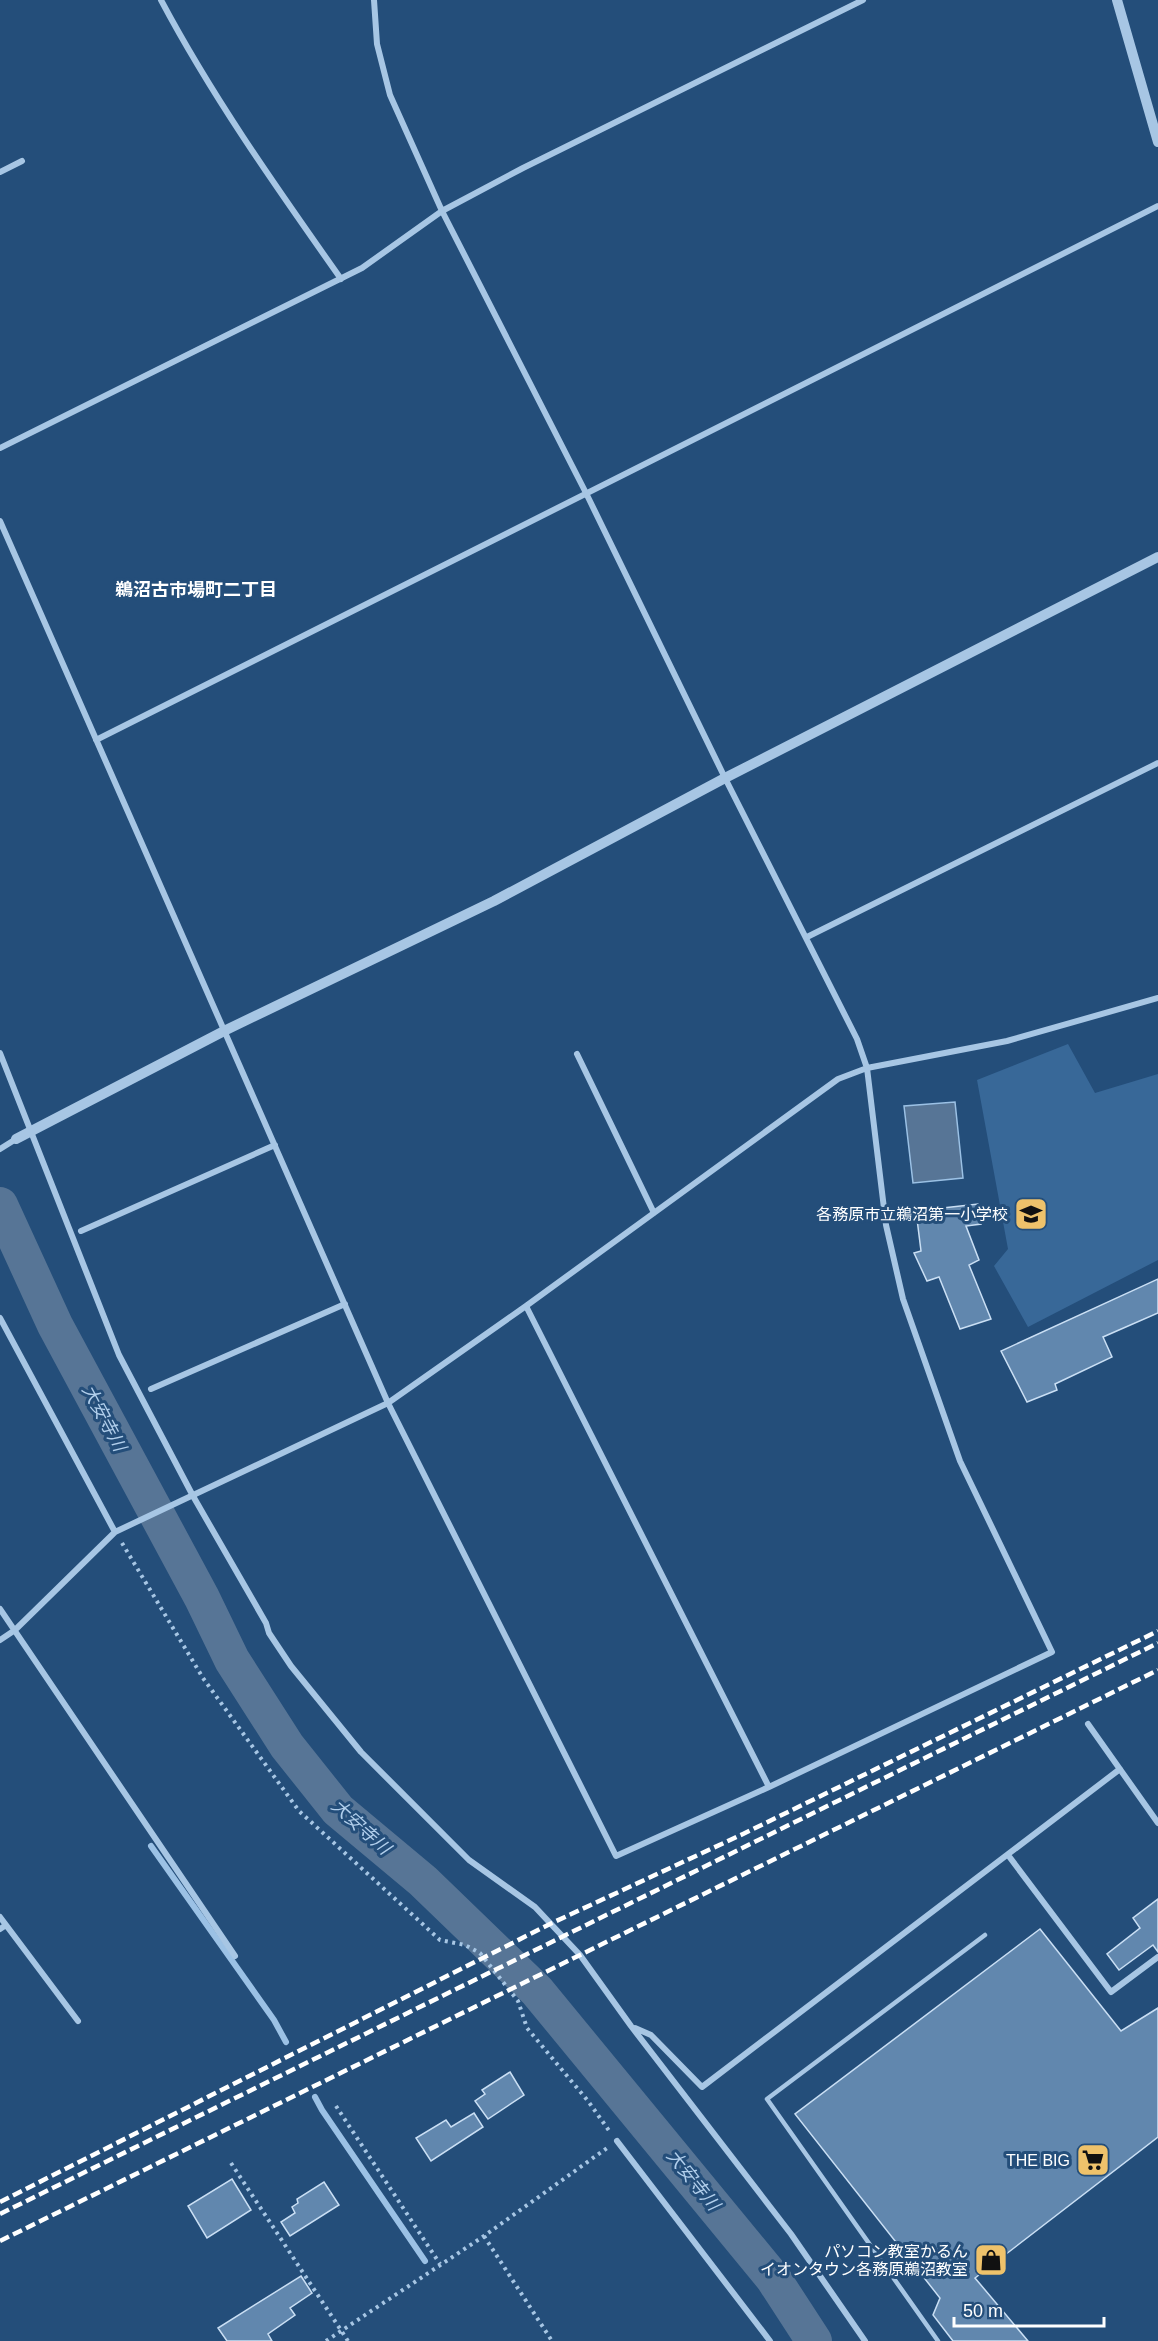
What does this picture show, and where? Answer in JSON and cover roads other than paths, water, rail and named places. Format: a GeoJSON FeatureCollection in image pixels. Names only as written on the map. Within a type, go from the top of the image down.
{"type":"FeatureCollection","features":[{"type":"Feature","properties":{"kind":"street"},"geometry":{"type":"LineString","coordinates":[[161,0],[190,55],[259,162],[341,279]]}},
{"type":"Feature","properties":{"kind":"street"},"geometry":{"type":"LineString","coordinates":[[0,521],[388,1403],[616,1856],[769,1787],[1052,1652],[960,1461],[903,1299],[886,1225],[867,1068],[857,1039],[725,778],[586,493],[442,211],[390,95],[377,44],[374,0]]}},
{"type":"Feature","properties":{"kind":"street"},"geometry":{"type":"LineString","coordinates":[[0,448],[362,268],[442,211],[523,168],[863,0]]}},
{"type":"Feature","properties":{"kind":"street"},"geometry":{"type":"LineString","coordinates":[[1117,0],[1158,142]]}},
{"type":"Feature","properties":{"kind":"street"},"geometry":{"type":"LineString","coordinates":[[0,172],[22,161]]}},
{"type":"Feature","properties":{"kind":"street"},"geometry":{"type":"LineString","coordinates":[[96,740],[1158,206]]}},
{"type":"Feature","properties":{"kind":"street"},"geometry":{"type":"LineString","coordinates":[[0,1149],[30,1131],[225,1030],[494,901],[725,778],[1158,556]]}},
{"type":"Feature","properties":{"kind":"street"},"geometry":{"type":"LineString","coordinates":[[807,937],[1158,763]]}},
{"type":"Feature","properties":{"kind":"street"},"geometry":{"type":"LineString","coordinates":[[0,1640],[15,1630],[116,1532],[388,1403],[526,1306],[838,1079],[867,1068],[1007,1041],[1158,998]]}},
{"type":"Feature","properties":{"kind":"street"},"geometry":{"type":"LineString","coordinates":[[0,1053],[119,1355],[192,1496],[266,1623],[269,1633],[291,1666],[361,1752],[469,1860],[535,1907],[580,1954],[632,2026],[760,2192],[832,2290],[865,2341]]}},
{"type":"Feature","properties":{"kind":"street"},"geometry":{"type":"LineString","coordinates":[[577,1054],[654,1212]]}},
{"type":"Feature","properties":{"kind":"street"},"geometry":{"type":"LineString","coordinates":[[81,1231],[275,1145]]}},
{"type":"Feature","properties":{"kind":"street"},"geometry":{"type":"LineString","coordinates":[[151,1389],[345,1304]]}},
{"type":"Feature","properties":{"kind":"street"},"geometry":{"type":"LineString","coordinates":[[526,1306],[769,1787]]}},
{"type":"Feature","properties":{"kind":"street"},"geometry":{"type":"LineString","coordinates":[[0,1318],[116,1532]]}},
{"type":"Feature","properties":{"kind":"street"},"geometry":{"type":"LineString","coordinates":[[0,1610],[235,1956]]}},
{"type":"Feature","properties":{"kind":"street"},"geometry":{"type":"LineString","coordinates":[[1088,1724],[1158,1823]]}},
{"type":"Feature","properties":{"kind":"street"},"geometry":{"type":"LineString","coordinates":[[632,2026],[651,2035],[702,2087],[1120,1769]]}},
{"type":"Feature","properties":{"kind":"street"},"geometry":{"type":"LineString","coordinates":[[1008,1855],[1112,1992],[1158,1957]]}},
{"type":"Feature","properties":{"kind":"street"},"geometry":{"type":"LineString","coordinates":[[0,1917],[3,1927],[78,2021]]}},
{"type":"Feature","properties":{"kind":"street"},"geometry":{"type":"LineString","coordinates":[[617,2141],[770,2341]]}},
{"type":"Feature","properties":{"kind":"lane"},"geometry":{"type":"LineString","coordinates":[[938,2341],[767,2098],[985,1935]]}},
{"type":"Feature","properties":{"kind":"waterway","name":"大安寺川"},"geometry":{"type":"LineString","coordinates":[[0,1205],[55,1325],[202,1598],[232,1660],[287,1746],[338,1810],[423,1881],[537,1991],[773,2278],[814,2341]]}},
{"type":"Feature","properties":{"kind":"waterway"},"geometry":{"type":"LineString","coordinates":[[151,1846],[274,2020],[286,2042]]}},
{"type":"Feature","properties":{"kind":"waterway"},"geometry":{"type":"LineString","coordinates":[[315,2097],[425,2261]]}},
{"type":"Feature","properties":{"kind":"railway"},"geometry":{"type":"LineString","coordinates":[[0,2202],[552,1923],[743,1834],[1158,1631]]}},
{"type":"Feature","properties":{"kind":"railway"},"geometry":{"type":"LineString","coordinates":[[0,2214],[1158,1643]]}},
{"type":"Feature","properties":{"kind":"railway"},"geometry":{"type":"LineString","coordinates":[[0,2241],[1158,1670]]}},
{"type":"Feature","properties":{"kind":"place","name":"各務原市立鵜沼第一小学校"},"geometry":{"type":"Point","coordinates":[1031,1214]}},
{"type":"Feature","properties":{"kind":"place","name":"THE BIG"},"geometry":{"type":"Point","coordinates":[1093,2160]}},
{"type":"Feature","properties":{"kind":"place","name":"パソコン教室かるん イオンタウン各務原鵜沼教室"},"geometry":{"type":"Point","coordinates":[991,2260]}},
{"type":"Feature","properties":{"kind":"district","name":"鵜沼古市場町二丁目"},"geometry":{"type":"Point","coordinates":[196,590]}}]}
